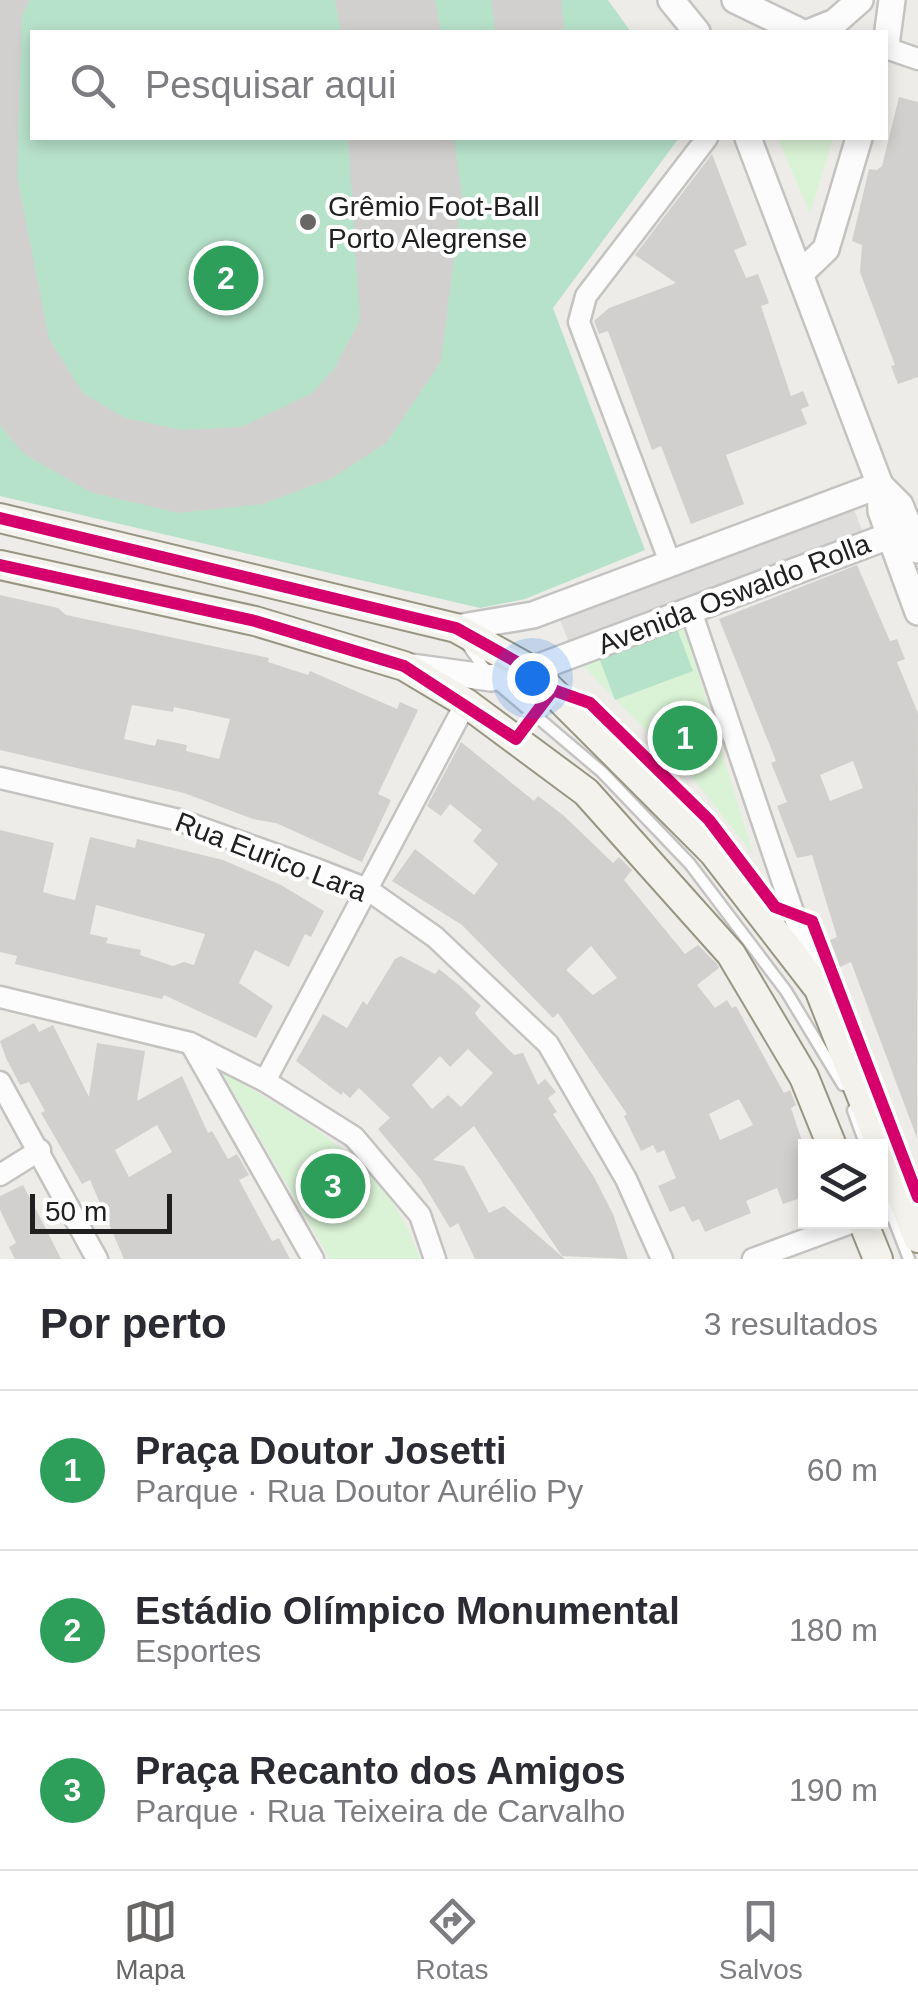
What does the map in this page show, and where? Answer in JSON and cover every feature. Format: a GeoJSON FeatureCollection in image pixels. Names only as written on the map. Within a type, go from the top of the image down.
{"type":"FeatureCollection","features":[{"type":"Feature","properties":{"kind":"main road"},"geometry":{"type":"LineString","coordinates":[[0,518],[456,628],[531,670],[713,852],[819,989],[894,1200],[918,1238]]}},
{"type":"Feature","properties":{"kind":"main road"},"geometry":{"type":"LineString","coordinates":[[0,564],[255,621],[404,666],[466,703],[586,792],[731,954],[804,1077],[829,1139]]}},
{"type":"Feature","properties":{"kind":"main road"},"geometry":{"type":"LineString","coordinates":[[866,1229],[878,1259]]}},
{"type":"Feature","properties":{"kind":"street"},"geometry":{"type":"LineString","coordinates":[[671,0],[695,30]]}},
{"type":"Feature","properties":{"kind":"street"},"geometry":{"type":"LineString","coordinates":[[734,0],[797,30]]}},
{"type":"Feature","properties":{"kind":"street"},"geometry":{"type":"LineString","coordinates":[[815,30],[835,22],[860,0]]}},
{"type":"Feature","properties":{"kind":"street"},"geometry":{"type":"LineString","coordinates":[[888,31],[892,0]]}},
{"type":"Feature","properties":{"kind":"street"},"geometry":{"type":"LineString","coordinates":[[888,48],[918,59]]}},
{"type":"Feature","properties":{"kind":"street"},"geometry":{"type":"LineString","coordinates":[[671,565],[579,322],[586,296],[706,140]]}},
{"type":"Feature","properties":{"kind":"street"},"geometry":{"type":"LineString","coordinates":[[749,140],[880,485],[881,511],[918,612]]}},
{"type":"Feature","properties":{"kind":"street"},"geometry":{"type":"LineString","coordinates":[[800,274],[826,250],[858,140]]}},
{"type":"Feature","properties":{"kind":"street"},"geometry":{"type":"LineString","coordinates":[[880,485],[900,505],[918,550]]}},
{"type":"Feature","properties":{"kind":"street","name":"Avenida Oswaldo Rolla"},"geometry":{"type":"LineString","coordinates":[[456,628],[533,615],[880,485]]}},
{"type":"Feature","properties":{"kind":"street","name":"Avenida Oswaldo Rolla"},"geometry":{"type":"LineString","coordinates":[[404,666],[491,678],[531,670],[889,536]]}},
{"type":"Feature","properties":{"kind":"street"},"geometry":{"type":"LineString","coordinates":[[690,611],[819,989]]}},
{"type":"Feature","properties":{"kind":"street"},"geometry":{"type":"LineString","coordinates":[[265,1081],[466,703]]}},
{"type":"Feature","properties":{"kind":"street","name":"Rua Eurico Lara"},"geometry":{"type":"LineString","coordinates":[[0,778],[179,820],[367,889],[436,937],[548,1044],[626,1179],[662,1259]]}},
{"type":"Feature","properties":{"kind":"street"},"geometry":{"type":"LineString","coordinates":[[0,997],[190,1042],[265,1081],[354,1137],[420,1214],[434,1259]]}},
{"type":"Feature","properties":{"kind":"street"},"geometry":{"type":"LineString","coordinates":[[190,1042],[313,1259]]}},
{"type":"Feature","properties":{"kind":"street"},"geometry":{"type":"LineString","coordinates":[[0,1082],[96,1259]]}},
{"type":"Feature","properties":{"kind":"street"},"geometry":{"type":"LineString","coordinates":[[0,1176],[40,1150]]}},
{"type":"Feature","properties":{"kind":"street"},"geometry":{"type":"LineString","coordinates":[[754,1259],[834,1229]]}},
{"type":"Feature","properties":{"kind":"lane"},"geometry":{"type":"LineString","coordinates":[[456,628],[491,678],[602,772],[690,864],[786,991],[840,1076]]}},
{"type":"Feature","properties":{"kind":"lane"},"geometry":{"type":"LineString","coordinates":[[819,989],[840,1076],[863,1139]]}},
{"type":"Feature","properties":{"kind":"lane"},"geometry":{"type":"LineString","coordinates":[[894,1200],[909,1259]]}},
{"type":"Feature","properties":{"kind":"green space","name":"Grêmio Foot-Ball Porto Alegrense"},"geometry":{"type":"Polygon","coordinates":[[[0,0],[608,0],[630,30],[30,30],[30,140],[678,140],[553,308],[645,550],[525,599],[480,608],[0,496],[0,0]]]}},
{"type":"Feature","properties":{"kind":"green space"},"geometry":{"type":"Polygon","coordinates":[[[779,140],[832,140],[810,214],[779,140]]]}},
{"type":"Feature","properties":{"kind":"green space"},"geometry":{"type":"Polygon","coordinates":[[[683,623],[753,854],[691,776],[579,662],[683,623]]]}},
{"type":"Feature","properties":{"kind":"green space"},"geometry":{"type":"Polygon","coordinates":[[[676,626],[693,671],[615,700],[598,655],[676,626]]]}},
{"type":"Feature","properties":{"kind":"green space"},"geometry":{"type":"Polygon","coordinates":[[[221,1071],[312,1127],[365,1170],[406,1225],[420,1259],[330,1259],[221,1071]]]}},
{"type":"Feature","properties":{"kind":"shaded area"},"geometry":{"type":"Polygon","coordinates":[[[854,509],[863,533],[569,643],[560,620],[854,509]]]}},
{"type":"Feature","properties":{"kind":"building"},"geometry":{"type":"Polygon","coordinates":[[[0,0],[30,0],[22,15],[17,176],[49,339],[83,393],[125,418],[182,430],[241,427],[311,394],[334,369],[360,320],[348,140],[454,140],[462,196],[441,361],[386,443],[332,478],[263,504],[178,513],[90,492],[24,454],[0,425],[0,0]]]}},
{"type":"Feature","properties":{"kind":"building"},"geometry":{"type":"Polygon","coordinates":[[[335,0],[435,0],[441,30],[341,30],[335,0]]]}},
{"type":"Feature","properties":{"kind":"building"},"geometry":{"type":"Polygon","coordinates":[[[491,0],[561,0],[565,30],[495,30],[491,0]]]}},
{"type":"Feature","properties":{"kind":"building"},"geometry":{"type":"Polygon","coordinates":[[[899,97],[918,102],[918,377],[898,384],[891,366],[895,365],[860,272],[862,245],[852,241],[869,169],[882,166],[899,97]]]}},
{"type":"Feature","properties":{"kind":"building"},"geometry":{"type":"Polygon","coordinates":[[[712,154],[747,245],[734,250],[746,278],[758,274],[769,303],[761,306],[791,396],[803,391],[809,406],[801,409],[807,424],[726,455],[744,504],[691,524],[661,446],[652,450],[608,331],[599,334],[594,321],[609,308],[676,283],[635,255],[712,154]]]}},
{"type":"Feature","properties":{"kind":"building"},"geometry":{"type":"Polygon","coordinates":[[[857,565],[890,641],[897,639],[905,659],[897,662],[918,713],[917,1138],[851,962],[840,967],[830,940],[837,937],[812,855],[797,858],[777,806],[787,802],[771,763],[776,761],[719,619],[857,565]],[[853,761],[820,775],[830,801],[863,788],[853,761]]]}},
{"type":"Feature","properties":{"kind":"building"},"geometry":{"type":"Polygon","coordinates":[[[0,595],[58,608],[66,615],[269,658],[268,662],[308,675],[310,671],[397,709],[400,702],[418,710],[378,794],[391,800],[362,862],[276,823],[253,819],[184,793],[0,750],[0,595]],[[132,705],[124,739],[155,746],[157,739],[187,745],[186,751],[219,759],[230,719],[174,707],[173,712],[132,705]]]}},
{"type":"Feature","properties":{"kind":"building"},"geometry":{"type":"Polygon","coordinates":[[[461,742],[534,801],[538,796],[563,815],[613,863],[619,857],[632,870],[624,880],[685,954],[698,945],[717,964],[719,968],[697,985],[715,1008],[727,1000],[732,1008],[736,1006],[784,1093],[790,1090],[796,1105],[791,1108],[801,1139],[798,1139],[798,1199],[783,1204],[777,1188],[746,1201],[751,1213],[705,1232],[699,1219],[692,1222],[684,1206],[670,1212],[658,1186],[676,1178],[664,1150],[657,1153],[653,1145],[641,1151],[624,1116],[627,1114],[558,1013],[553,1018],[462,925],[392,881],[415,849],[474,895],[498,864],[473,841],[482,830],[450,804],[441,816],[427,806],[461,742]],[[591,946],[566,970],[593,995],[617,978],[591,946]],[[739,1099],[709,1114],[720,1140],[753,1125],[739,1099]]]}},
{"type":"Feature","properties":{"kind":"building"},"geometry":{"type":"Polygon","coordinates":[[[0,830],[54,843],[43,892],[57,896],[75,900],[90,837],[135,848],[137,839],[223,860],[281,885],[324,911],[311,937],[305,934],[289,967],[255,950],[239,983],[273,1006],[256,1038],[164,995],[162,999],[15,964],[17,956],[0,952],[0,830]],[[96,905],[90,934],[108,938],[106,943],[141,950],[140,955],[173,966],[184,962],[194,965],[205,934],[96,905]]]}},
{"type":"Feature","properties":{"kind":"building"},"geometry":{"type":"Polygon","coordinates":[[[401,956],[435,974],[439,969],[460,986],[481,1006],[475,1013],[479,1019],[514,1055],[523,1053],[538,1085],[545,1079],[556,1092],[548,1098],[557,1112],[553,1114],[594,1177],[613,1214],[628,1259],[562,1256],[474,1126],[433,1160],[464,1166],[489,1213],[504,1206],[565,1259],[475,1259],[458,1223],[450,1228],[421,1180],[378,1129],[390,1118],[359,1088],[350,1098],[343,1092],[341,1095],[296,1061],[323,1014],[347,1028],[363,1001],[367,1005],[395,959],[401,956]],[[468,1049],[450,1067],[440,1056],[412,1085],[432,1109],[448,1095],[461,1107],[493,1073],[468,1049]]]}},
{"type":"Feature","properties":{"kind":"building"},"geometry":{"type":"Polygon","coordinates":[[[34,1023],[39,1032],[53,1025],[89,1097],[97,1043],[145,1051],[137,1101],[182,1076],[208,1133],[212,1131],[228,1159],[237,1154],[249,1175],[239,1180],[272,1241],[279,1238],[290,1259],[124,1259],[90,1180],[82,1184],[41,1113],[45,1111],[29,1082],[20,1085],[0,1041],[34,1023]],[[157,1125],[115,1150],[129,1177],[172,1152],[157,1125]]]}},
{"type":"Feature","properties":{"kind":"building"},"geometry":{"type":"Polygon","coordinates":[[[23,1185],[61,1259],[15,1259],[9,1247],[16,1243],[0,1210],[0,1196],[23,1185]]]}},
{"type":"Feature","properties":{"kind":"cycle path"},"geometry":{"type":"LineString","coordinates":[[0,518],[456,628],[531,670],[553,690],[590,703],[709,820],[775,907],[812,921],[918,1197]]}},
{"type":"Feature","properties":{"kind":"cycle path"},"geometry":{"type":"LineString","coordinates":[[0,565],[255,621],[404,666],[516,739],[553,690]]}},
{"type":"Feature","properties":{"kind":"place","name":"Grêmio Foot-Ball Porto Alegrense"},"geometry":{"type":"Point","coordinates":[308,222]}},
{"type":"Feature","properties":{"kind":"place","name":"Estádio Olímpico Monumental"},"geometry":{"type":"Point","coordinates":[226,278]}},
{"type":"Feature","properties":{"kind":"place","name":"Praça Doutor Josetti"},"geometry":{"type":"Point","coordinates":[685,738]}},
{"type":"Feature","properties":{"kind":"place","name":"Praça Recanto dos Amigos"},"geometry":{"type":"Point","coordinates":[333,1186]}}]}
